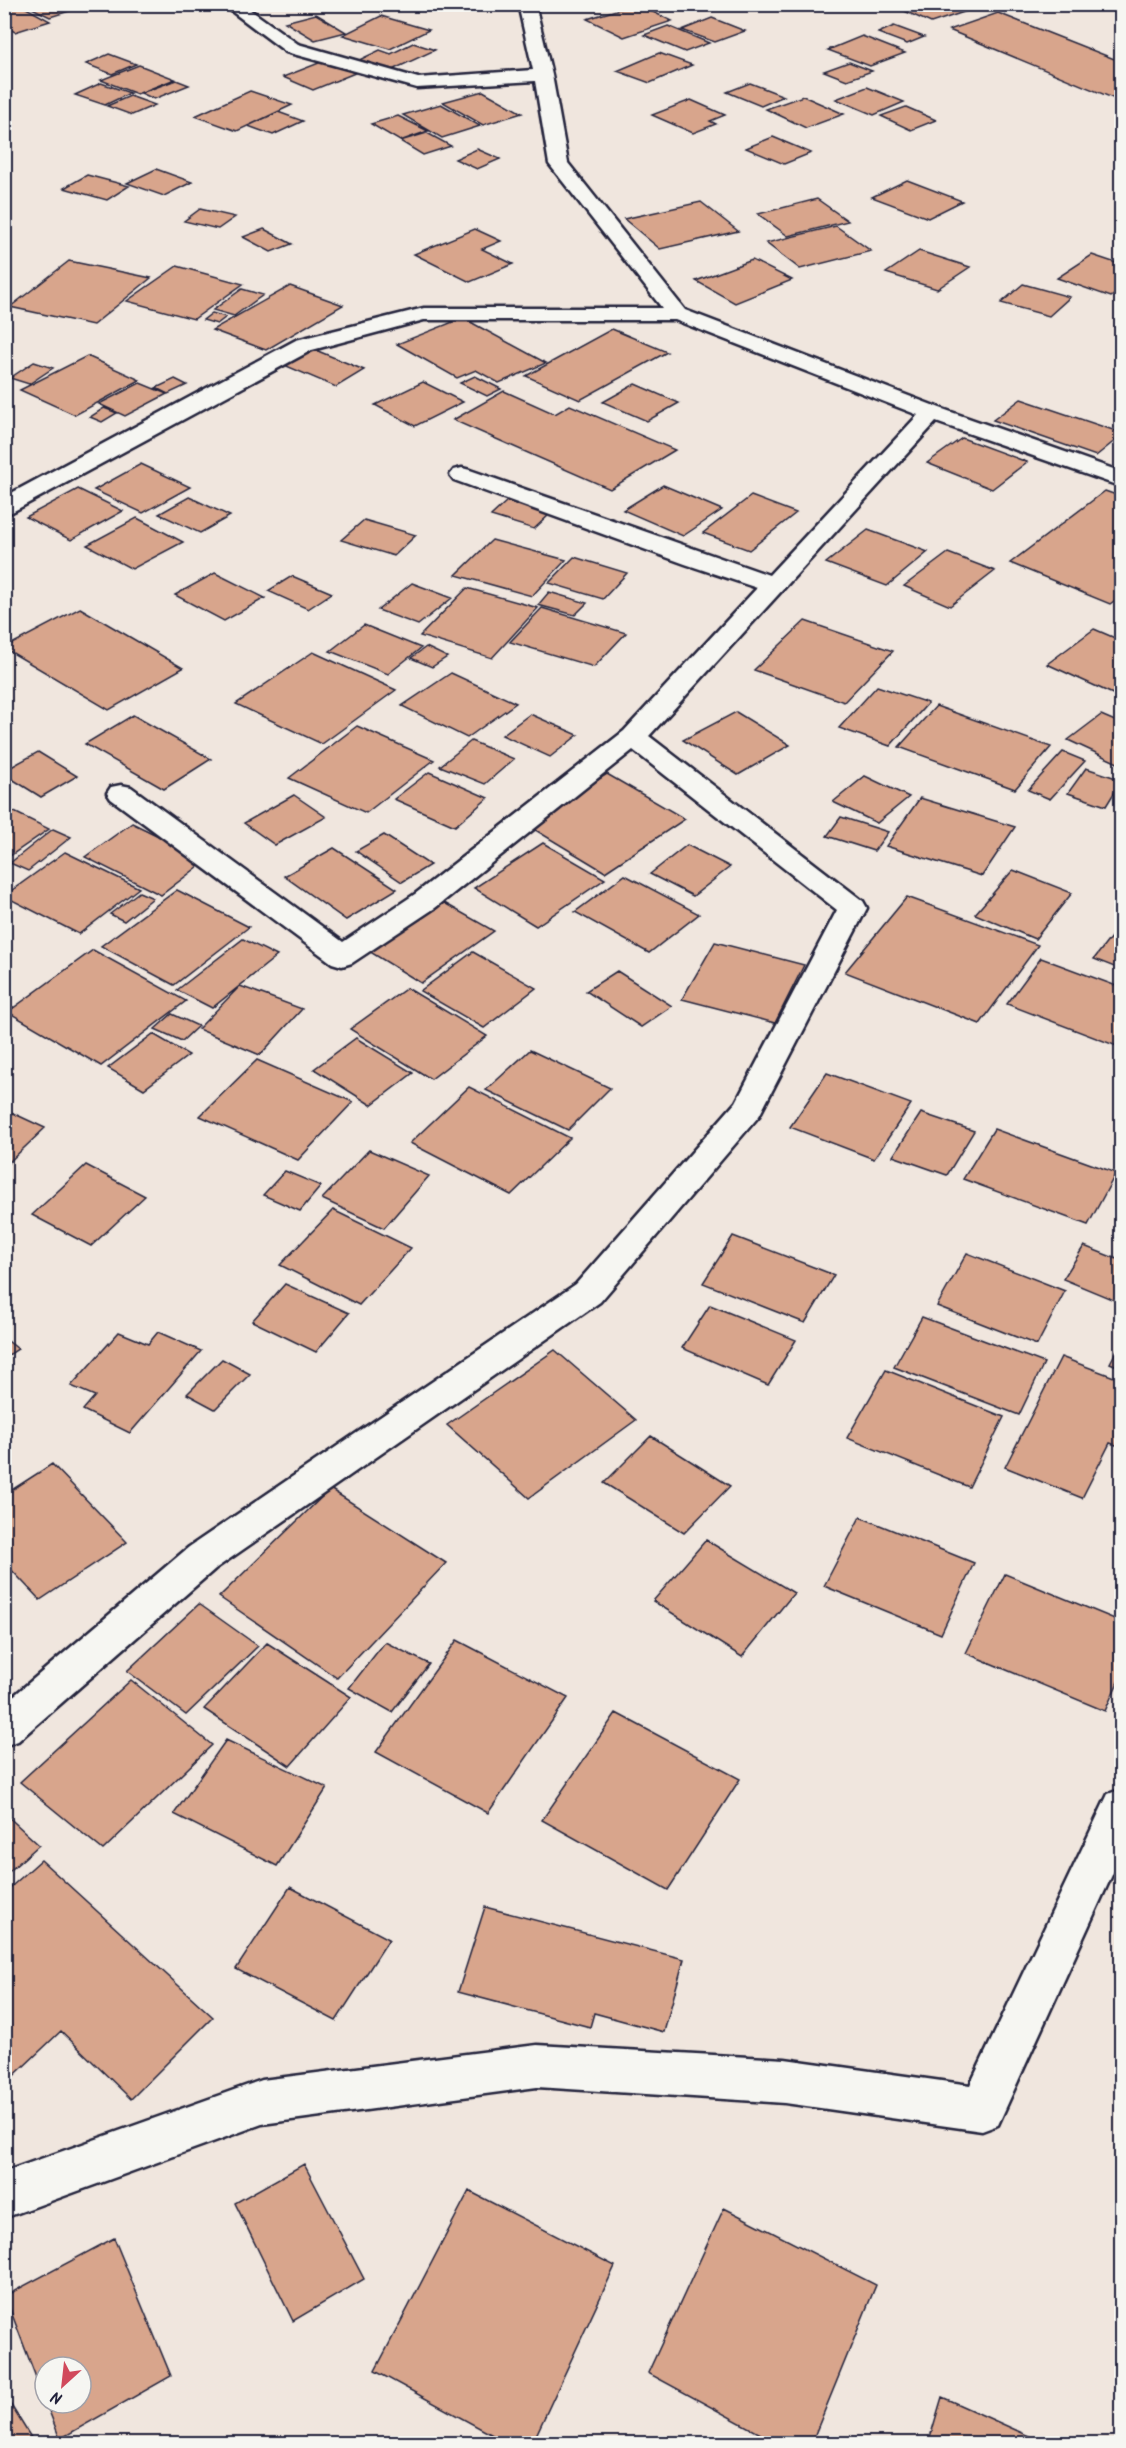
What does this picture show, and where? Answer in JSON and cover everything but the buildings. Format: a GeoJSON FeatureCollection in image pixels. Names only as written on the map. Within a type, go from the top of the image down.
{"type":"FeatureCollection","features":[{"type":"Feature","properties":{"kind":"street"},"geometry":{"type":"LineString","coordinates":[[230,4],[292,48],[417,83],[543,75]]}},
{"type":"Feature","properties":{"kind":"street"},"geometry":{"type":"LineString","coordinates":[[526,4],[543,75],[560,164],[678,314]]}},
{"type":"Feature","properties":{"kind":"street"},"geometry":{"type":"LineString","coordinates":[[4,507],[304,345],[424,314],[678,314],[932,413],[1122,480]]}},
{"type":"Feature","properties":{"kind":"street"},"geometry":{"type":"LineString","coordinates":[[121,793],[342,956],[425,900],[633,737],[932,413]]}},
{"type":"Feature","properties":{"kind":"street"},"geometry":{"type":"LineString","coordinates":[[462,475],[694,559],[774,585]]}},
{"type":"Feature","properties":{"kind":"street"},"geometry":{"type":"LineString","coordinates":[[4,1729],[202,1558],[588,1293],[748,1108],[853,908],[633,737]]}},
{"type":"Feature","properties":{"kind":"street"},"geometry":{"type":"LineString","coordinates":[[4,2195],[262,2102],[537,2066],[785,2081],[982,2109],[1122,1807]]}}]}
